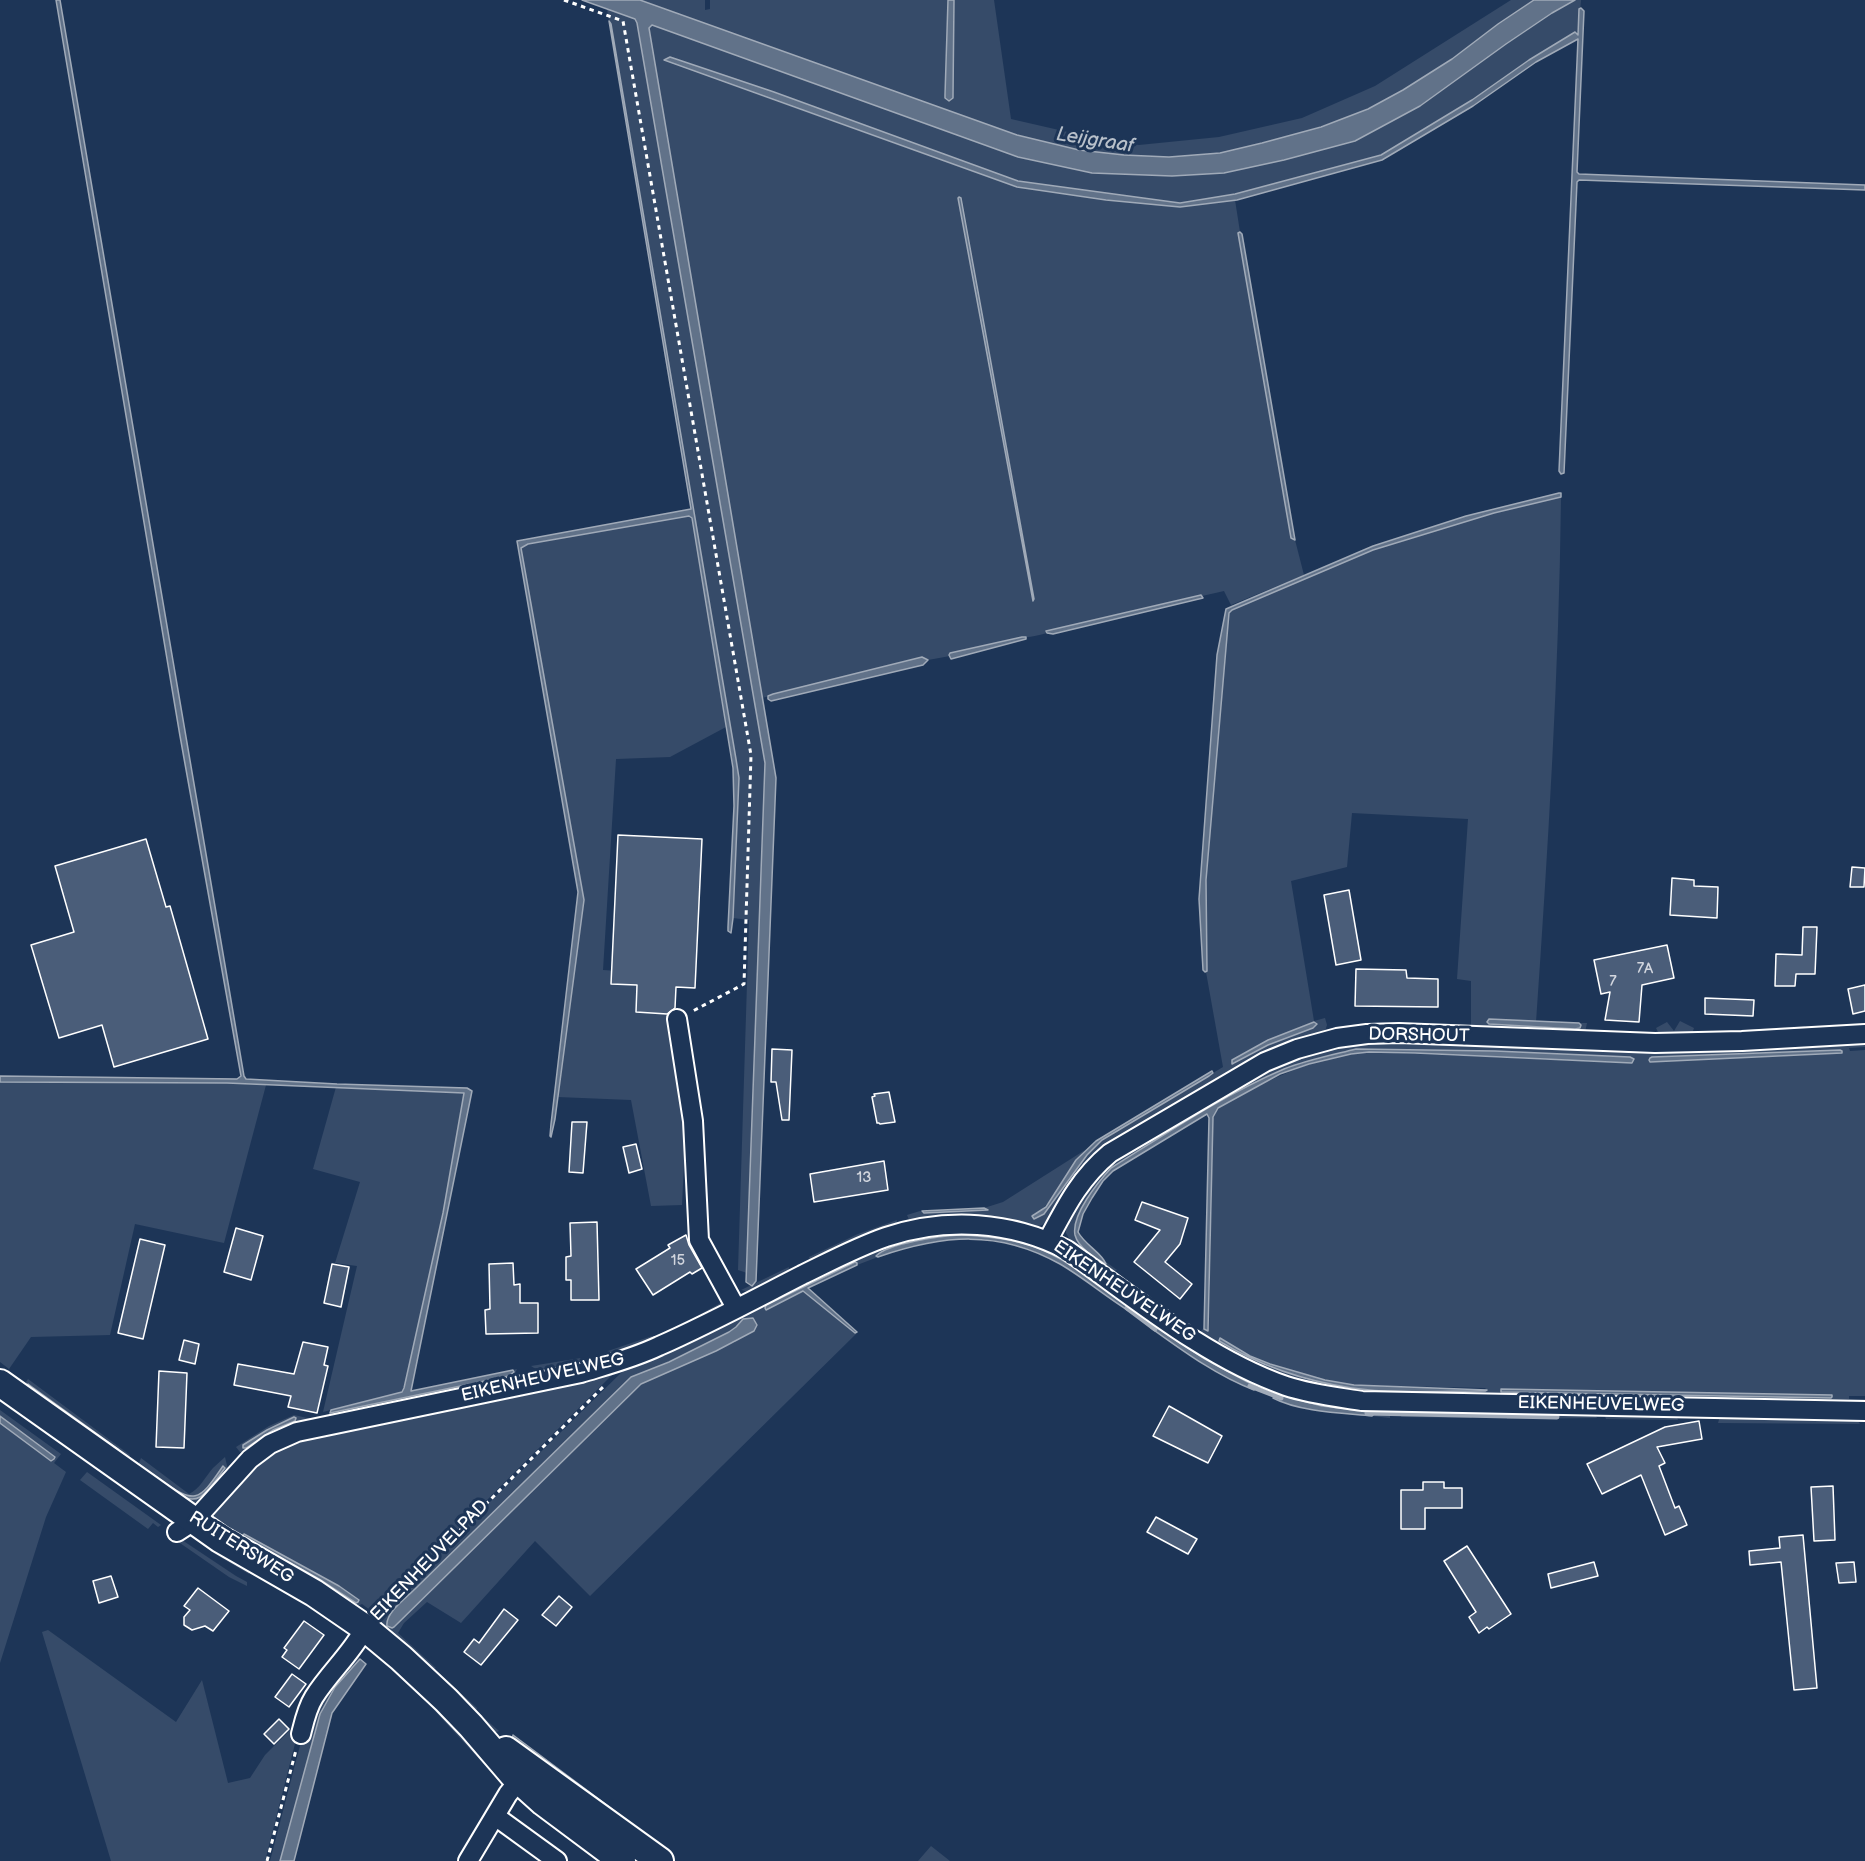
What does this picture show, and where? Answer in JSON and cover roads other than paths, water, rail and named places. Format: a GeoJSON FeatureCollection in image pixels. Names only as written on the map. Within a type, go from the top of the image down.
{"type":"FeatureCollection","features":[{"type":"Feature","properties":{"kind":"street"},"geometry":{"type":"LineString","coordinates":[[677,1019],[693,1120],[699,1240],[736,1308]]}},
{"type":"Feature","properties":{"kind":"street","name":"DORSHOUT"},"geometry":{"type":"LineString","coordinates":[[1048,1240],[1064,1209],[1085,1177],[1110,1153],[1265,1062],[1297,1049],[1327,1041],[1367,1034],[1400,1033],[1655,1043],[1865,1034]]}},
{"type":"Feature","properties":{"kind":"street","name":"EIKENHEUVELWEG"},"geometry":{"type":"LineString","coordinates":[[186,1526],[250,1459],[270,1444],[297,1432],[581,1373],[660,1346],[840,1257],[886,1237],[924,1228],[964,1224],[1000,1227],[1048,1240],[1068,1250],[1209,1350],[1258,1374],[1312,1393],[1362,1401],[1865,1411]]}},
{"type":"Feature","properties":{"kind":"street","name":"RUITERSWEG"},"geometry":{"type":"LineString","coordinates":[[0,1383],[186,1526],[314,1593],[365,1628],[401,1658],[524,1774],[660,1861]]}},
{"type":"Feature","properties":{"kind":"street","name":"EIKENHEUVELPAD"},"geometry":{"type":"LineString","coordinates":[[301,1734],[313,1698],[347,1656],[365,1628]]}},
{"type":"Feature","properties":{"kind":"street"},"geometry":{"type":"LineString","coordinates":[[468,1861],[508,1794],[524,1774]]}},
{"type":"Feature","properties":{"kind":"street","name":"RUITERSWEG"},"geometry":{"type":"LineString","coordinates":[[524,1774],[543,1802],[622,1861]]}},
{"type":"Feature","properties":{"kind":"street"},"geometry":{"type":"LineString","coordinates":[[495,1816],[557,1861]]}},
{"type":"Feature","properties":{"kind":"waterway"},"geometry":{"type":"LineString","coordinates":[[1127,1308],[1155,1329]]}},
{"type":"Feature","properties":{"kind":"waterway"},"geometry":{"type":"LineString","coordinates":[[1250,1386],[1281,1398]]}},
{"type":"Feature","properties":{"kind":"waterway"},"geometry":{"type":"LineString","coordinates":[[1367,1413],[1557,1417]]}},
{"type":"Feature","properties":{"kind":"water label","name":"Leijgraaf"},"geometry":{"type":"Point","coordinates":[1095,141]}}]}
